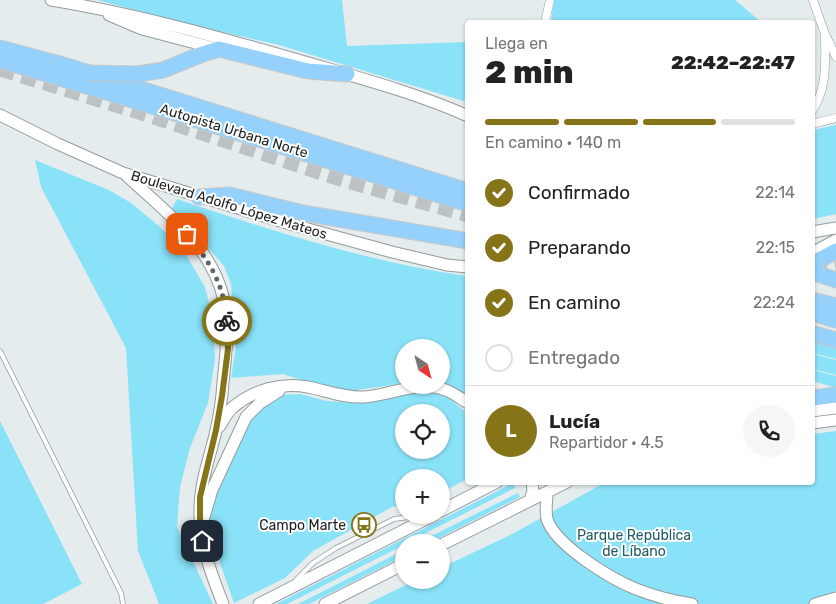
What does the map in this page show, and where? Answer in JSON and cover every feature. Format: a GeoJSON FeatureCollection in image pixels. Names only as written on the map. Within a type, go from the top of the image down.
{"type":"FeatureCollection","features":[{"type":"Feature","properties":{"kind":"highway","name":"Autopista Urbana Norte"},"geometry":{"type":"LineString","coordinates":[[0,48],[20,52],[465,190]]}},
{"type":"Feature","properties":{"kind":"highway"},"geometry":{"type":"LineString","coordinates":[[88,73],[151,73],[219,49],[308,71],[347,74]]}},
{"type":"Feature","properties":{"kind":"highway","name":"Autopista Urbana Norte"},"geometry":{"type":"LineString","coordinates":[[0,60],[465,203]]}},
{"type":"Feature","properties":{"kind":"highway"},"geometry":{"type":"LineString","coordinates":[[199,196],[230,195],[348,222],[465,240]]}},
{"type":"Feature","properties":{"kind":"highway"},"geometry":{"type":"LineString","coordinates":[[441,236],[448,242],[465,246]]}},
{"type":"Feature","properties":{"kind":"highway"},"geometry":{"type":"LineString","coordinates":[[815,262],[836,251]]}},
{"type":"Feature","properties":{"kind":"highway"},"geometry":{"type":"LineString","coordinates":[[815,273],[836,280]]}},
{"type":"Feature","properties":{"kind":"highway"},"geometry":{"type":"LineString","coordinates":[[815,281],[836,288]]}},
{"type":"Feature","properties":{"kind":"highway"},"geometry":{"type":"LineString","coordinates":[[815,301],[836,306]]}},
{"type":"Feature","properties":{"kind":"highway"},"geometry":{"type":"LineString","coordinates":[[815,314],[836,320]]}},
{"type":"Feature","properties":{"kind":"highway"},"geometry":{"type":"LineString","coordinates":[[815,334],[836,340]]}},
{"type":"Feature","properties":{"kind":"highway"},"geometry":{"type":"LineString","coordinates":[[815,398],[836,395]]}},
{"type":"Feature","properties":{"kind":"main road"},"geometry":{"type":"LineString","coordinates":[[51,0],[94,8],[250,46],[347,74],[465,115]]}},
{"type":"Feature","properties":{"kind":"main road"},"geometry":{"type":"LineString","coordinates":[[94,8],[142,29],[219,49]]}},
{"type":"Feature","properties":{"kind":"main road","name":"Boulevard Adolfo López Mateos"},"geometry":{"type":"LineString","coordinates":[[0,116],[123,173],[290,224],[392,252],[447,265],[465,267]]}},
{"type":"Feature","properties":{"kind":"main road"},"geometry":{"type":"LineString","coordinates":[[123,173],[187,234],[207,260],[219,284],[225,305],[228,349],[216,430],[200,497],[201,529],[206,560],[223,604]]}},
{"type":"Feature","properties":{"kind":"main road"},"geometry":{"type":"LineString","coordinates":[[815,232],[836,228]]}},
{"type":"Feature","properties":{"kind":"main road"},"geometry":{"type":"LineString","coordinates":[[815,251],[836,240]]}},
{"type":"Feature","properties":{"kind":"main road"},"geometry":{"type":"LineString","coordinates":[[216,430],[231,409],[249,396],[267,389],[292,386],[353,396],[377,395],[422,386],[447,391],[465,401]]}},
{"type":"Feature","properties":{"kind":"main road"},"geometry":{"type":"LineString","coordinates":[[201,529],[212,490],[246,417],[255,406],[268,396],[292,386]]}},
{"type":"Feature","properties":{"kind":"main road"},"geometry":{"type":"LineString","coordinates":[[815,411],[836,408]]}},
{"type":"Feature","properties":{"kind":"main road"},"geometry":{"type":"LineString","coordinates":[[815,423],[836,420]]}},
{"type":"Feature","properties":{"kind":"main road"},"geometry":{"type":"LineString","coordinates":[[450,506],[491,485]]}},
{"type":"Feature","properties":{"kind":"main road"},"geometry":{"type":"LineString","coordinates":[[530,500],[533,491],[532,485]]}},
{"type":"Feature","properties":{"kind":"main road"},"geometry":{"type":"LineString","coordinates":[[450,540],[561,485]]}},
{"type":"Feature","properties":{"kind":"main road"},"geometry":{"type":"LineString","coordinates":[[547,492],[547,519],[556,534],[572,550],[599,569],[634,588],[670,600],[692,604]]}},
{"type":"Feature","properties":{"kind":"main road"},"geometry":{"type":"LineString","coordinates":[[259,604],[416,524]]}},
{"type":"Feature","properties":{"kind":"main road"},"geometry":{"type":"LineString","coordinates":[[325,604],[395,569]]}},
{"type":"Feature","properties":{"kind":"main road"},"geometry":{"type":"LineString","coordinates":[[815,604],[836,598]]}},
{"type":"Feature","properties":{"kind":"street"},"geometry":{"type":"LineString","coordinates":[[545,20],[550,0]]}},
{"type":"Feature","properties":{"kind":"street"},"geometry":{"type":"LineString","coordinates":[[813,0],[825,34],[836,57]]}},
{"type":"Feature","properties":{"kind":"street"},"geometry":{"type":"LineString","coordinates":[[815,107],[820,101],[824,80],[825,34]]}},
{"type":"Feature","properties":{"kind":"street"},"geometry":{"type":"LineString","coordinates":[[449,108],[465,111]]}},
{"type":"Feature","properties":{"kind":"street"},"geometry":{"type":"LineString","coordinates":[[815,123],[836,118]]}},
{"type":"Feature","properties":{"kind":"lane"},"geometry":{"type":"LineString","coordinates":[[0,352],[121,593],[123,604]]}},
{"type":"Feature","properties":{"kind":"lane"},"geometry":{"type":"LineString","coordinates":[[285,591],[313,563],[336,548],[395,519]]}},
{"type":"Feature","properties":{"kind":"green space"},"geometry":{"type":"Polygon","coordinates":[[[97,0],[342,0],[347,46],[465,42],[465,101],[279,45],[97,0]]]}},
{"type":"Feature","properties":{"kind":"green space"},"geometry":{"type":"Polygon","coordinates":[[[554,0],[735,0],[759,20],[551,20],[554,0]]]}},
{"type":"Feature","properties":{"kind":"green space"},"geometry":{"type":"Polygon","coordinates":[[[836,125],[836,214],[815,219],[815,130],[836,125]]]}},
{"type":"Feature","properties":{"kind":"green space"},"geometry":{"type":"Polygon","coordinates":[[[35,160],[109,190],[131,203],[159,226],[186,255],[205,287],[213,319],[215,360],[208,403],[190,448],[180,487],[177,527],[213,604],[159,604],[138,551],[126,348],[41,187],[35,160]]]}},
{"type":"Feature","properties":{"kind":"green space"},"geometry":{"type":"Polygon","coordinates":[[[177,199],[284,234],[357,254],[393,263],[465,276],[465,395],[450,386],[450,339],[395,339],[395,384],[392,385],[357,390],[329,389],[283,374],[231,378],[236,347],[231,284],[224,266],[172,208],[177,199]]]}},
{"type":"Feature","properties":{"kind":"green space"},"geometry":{"type":"Polygon","coordinates":[[[815,342],[836,347],[836,359],[815,354],[815,342]]]}},
{"type":"Feature","properties":{"kind":"green space"},"geometry":{"type":"Polygon","coordinates":[[[815,355],[836,360],[836,375],[815,370],[815,355]]]}},
{"type":"Feature","properties":{"kind":"green space"},"geometry":{"type":"Polygon","coordinates":[[[815,371],[836,376],[836,388],[815,382],[815,371]]]}},
{"type":"Feature","properties":{"kind":"green space"},"geometry":{"type":"Polygon","coordinates":[[[300,394],[327,401],[355,403],[386,399],[405,394],[445,395],[465,411],[465,480],[450,488],[450,469],[395,469],[395,506],[313,551],[285,578],[234,603],[215,549],[207,515],[218,470],[258,407],[280,395],[300,394]]]}},
{"type":"Feature","properties":{"kind":"green space"},"geometry":{"type":"Polygon","coordinates":[[[0,421],[82,584],[43,604],[0,604],[0,421]]]}},
{"type":"Feature","properties":{"kind":"green space","name":"Parque República de Líbano"},"geometry":{"type":"Polygon","coordinates":[[[836,431],[836,604],[367,604],[398,589],[450,589],[450,564],[514,533],[600,485],[815,485],[815,434],[836,431]]]}},
{"type":"Feature","properties":{"kind":"green space"},"geometry":{"type":"Polygon","coordinates":[[[509,485],[514,485],[515,488],[450,521],[450,515],[509,485]]]}},
{"type":"Feature","properties":{"kind":"green space"},"geometry":{"type":"Polygon","coordinates":[[[518,493],[520,497],[447,534],[435,534],[518,493]]]}},
{"type":"Feature","properties":{"kind":"green space"},"geometry":{"type":"Polygon","coordinates":[[[433,524],[444,524],[424,534],[413,534],[433,524]]]}},
{"type":"Feature","properties":{"kind":"green space"},"geometry":{"type":"Polygon","coordinates":[[[395,543],[395,550],[287,604],[276,604],[395,543]]]}},
{"type":"Feature","properties":{"kind":"green space"},"geometry":{"type":"Polygon","coordinates":[[[395,555],[395,561],[309,604],[298,604],[395,555]]]}},
{"type":"Feature","properties":{"kind":"tunnel"},"geometry":{"type":"LineString","coordinates":[[0,69],[145,114],[340,179],[465,214]]}},
{"type":"Feature","properties":{"kind":"tunnel"},"geometry":{"type":"LineString","coordinates":[[815,268],[836,264]]}},
{"type":"Feature","properties":{"kind":"way so far"},"geometry":{"type":"LineString","coordinates":[[187,234],[215,274],[225,305],[227,321]]}},
{"type":"Feature","properties":{"kind":"place","name":"Campo Marte"},"geometry":{"type":"Point","coordinates":[364,525]}},
{"type":"Feature","properties":{"kind":"route"},"geometry":{"type":"LineString","coordinates":[[202,541],[200,497],[222,396],[228,349],[227,321]]}}]}
